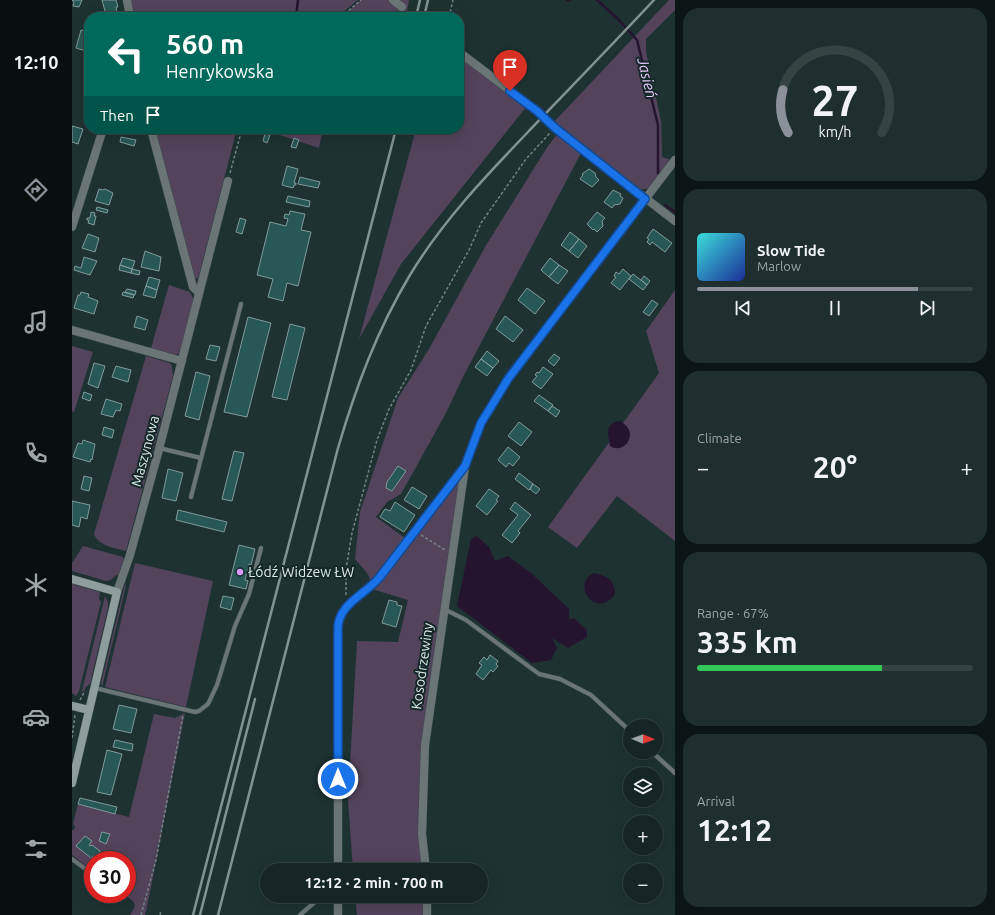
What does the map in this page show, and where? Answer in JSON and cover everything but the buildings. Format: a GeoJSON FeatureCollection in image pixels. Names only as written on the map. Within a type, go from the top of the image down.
{"type":"FeatureCollection","features":[{"type":"Feature","properties":{"kind":"street"},"geometry":{"type":"LineString","coordinates":[[127,0],[129,12]]}},
{"type":"Feature","properties":{"kind":"street"},"geometry":{"type":"LineString","coordinates":[[394,0],[402,7]]}},
{"type":"Feature","properties":{"kind":"street"},"geometry":{"type":"LineString","coordinates":[[464,56],[537,111],[555,128],[675,221]]}},
{"type":"Feature","properties":{"kind":"street"},"geometry":{"type":"LineString","coordinates":[[72,227],[101,134]]}},
{"type":"Feature","properties":{"kind":"street"},"geometry":{"type":"LineString","coordinates":[[152,134],[193,287],[199,293]]}},
{"type":"Feature","properties":{"kind":"street"},"geometry":{"type":"LineString","coordinates":[[338,863],[338,626],[341,613],[347,605],[371,588],[416,532],[465,466],[481,423],[508,379],[675,160]]}},
{"type":"Feature","properties":{"kind":"street","name":"Maszynowa"},"geometry":{"type":"LineString","coordinates":[[72,783],[117,592],[130,555],[159,448],[228,181]]}},
{"type":"Feature","properties":{"kind":"street"},"geometry":{"type":"LineString","coordinates":[[72,330],[182,361]]}},
{"type":"Feature","properties":{"kind":"street","name":"Kosodrzewiny"},"geometry":{"type":"LineString","coordinates":[[425,863],[422,834],[425,745],[443,609],[465,466]]}},
{"type":"Feature","properties":{"kind":"street"},"geometry":{"type":"LineString","coordinates":[[72,579],[117,592]]}},
{"type":"Feature","properties":{"kind":"street"},"geometry":{"type":"LineString","coordinates":[[72,706],[89,710]]}},
{"type":"Feature","properties":{"kind":"street"},"geometry":{"type":"LineString","coordinates":[[338,903],[338,915]]}},
{"type":"Feature","properties":{"kind":"street"},"geometry":{"type":"LineString","coordinates":[[427,903],[427,915]]}},
{"type":"Feature","properties":{"kind":"lane"},"geometry":{"type":"LineString","coordinates":[[191,497],[241,304]]}},
{"type":"Feature","properties":{"kind":"lane"},"geometry":{"type":"LineString","coordinates":[[159,448],[201,458]]}},
{"type":"Feature","properties":{"kind":"lane"},"geometry":{"type":"LineString","coordinates":[[94,688],[184,709],[199,711],[208,704],[214,693],[235,626],[249,594],[261,548]]}},
{"type":"Feature","properties":{"kind":"lane"},"geometry":{"type":"LineString","coordinates":[[443,609],[466,620],[539,674],[560,679],[591,695],[623,725]]}},
{"type":"Feature","properties":{"kind":"lane"},"geometry":{"type":"LineString","coordinates":[[660,759],[675,773]]}},
{"type":"Feature","properties":{"kind":"lane"},"geometry":{"type":"LineString","coordinates":[[72,859],[84,868]]}},
{"type":"Feature","properties":{"kind":"lane"},"geometry":{"type":"LineString","coordinates":[[300,915],[314,903]]}},
{"type":"Feature","properties":{"kind":"path"},"geometry":{"type":"LineString","coordinates":[[347,12],[361,0]]}},
{"type":"Feature","properties":{"kind":"path"},"geometry":{"type":"LineString","coordinates":[[450,12],[453,0]]}},
{"type":"Feature","properties":{"kind":"path"},"geometry":{"type":"LineString","coordinates":[[402,7],[412,12]]}},
{"type":"Feature","properties":{"kind":"path"},"geometry":{"type":"LineString","coordinates":[[347,605],[346,569],[352,533],[377,440],[389,409],[411,370],[426,326],[469,250],[480,223],[526,159],[555,128]]}},
{"type":"Feature","properties":{"kind":"path"},"geometry":{"type":"LineString","coordinates":[[228,181],[241,134]]}},
{"type":"Feature","properties":{"kind":"path"},"geometry":{"type":"LineString","coordinates":[[416,532],[452,554]]}},
{"type":"Feature","properties":{"kind":"path"},"geometry":{"type":"LineString","coordinates":[[141,915],[156,860],[184,709]]}},
{"type":"Feature","properties":{"kind":"path"},"geometry":{"type":"LineString","coordinates":[[160,915],[161,910]]}},
{"type":"Feature","properties":{"kind":"shaded area"},"geometry":{"type":"Polygon","coordinates":[[[130,0],[358,0],[343,12],[133,12],[130,0]]]}},
{"type":"Feature","properties":{"kind":"shaded area"},"geometry":{"type":"Polygon","coordinates":[[[361,0],[409,0],[407,12],[347,12],[361,0]]]}},
{"type":"Feature","properties":{"kind":"shaded area"},"geometry":{"type":"Polygon","coordinates":[[[669,0],[675,0],[675,10],[646,39],[646,52],[661,121],[662,157],[671,160],[651,186],[647,189],[639,189],[586,146],[463,377],[446,413],[401,494],[387,502],[376,517],[409,541],[465,466],[425,745],[426,863],[352,863],[348,800],[357,641],[398,642],[408,600],[375,590],[367,573],[355,559],[360,512],[398,398],[429,349],[485,247],[546,149],[561,129],[553,123],[669,0]]]}},
{"type":"Feature","properties":{"kind":"shaded area"},"geometry":{"type":"Polygon","coordinates":[[[464,60],[527,106],[401,264],[359,339],[415,134],[464,134],[464,60]]]}},
{"type":"Feature","properties":{"kind":"shaded area"},"geometry":{"type":"Polygon","coordinates":[[[156,134],[236,134],[198,279],[194,278],[156,134]]]}},
{"type":"Feature","properties":{"kind":"shaded area"},"geometry":{"type":"Polygon","coordinates":[[[277,134],[322,134],[319,148],[277,134]]]}},
{"type":"Feature","properties":{"kind":"shaded area"},"geometry":{"type":"Polygon","coordinates":[[[169,285],[190,292],[193,298],[193,304],[181,352],[174,355],[166,354],[151,348],[169,285]]]}},
{"type":"Feature","properties":{"kind":"shaded area"},"geometry":{"type":"Polygon","coordinates":[[[675,290],[675,541],[617,496],[577,548],[548,527],[659,373],[646,331],[675,290]]]}},
{"type":"Feature","properties":{"kind":"shaded area"},"geometry":{"type":"Polygon","coordinates":[[[72,346],[93,352],[74,412],[72,411],[72,346]]]}},
{"type":"Feature","properties":{"kind":"shaded area"},"geometry":{"type":"Polygon","coordinates":[[[146,356],[170,363],[172,366],[173,376],[126,551],[103,544],[94,534],[146,356]]]}},
{"type":"Feature","properties":{"kind":"shaded area"},"geometry":{"type":"Polygon","coordinates":[[[621,421],[628,428],[630,437],[629,441],[623,447],[615,448],[610,446],[608,429],[612,424],[621,421]]]}},
{"type":"Feature","properties":{"kind":"shaded area"},"geometry":{"type":"Polygon","coordinates":[[[477,536],[489,547],[495,561],[508,556],[531,573],[569,609],[569,620],[574,618],[587,630],[587,637],[568,648],[552,638],[557,648],[551,660],[532,663],[457,606],[471,539],[477,536]]]}},
{"type":"Feature","properties":{"kind":"shaded area"},"geometry":{"type":"Polygon","coordinates":[[[83,546],[123,557],[124,563],[119,576],[116,575],[111,580],[106,581],[72,571],[72,563],[83,546]]]}},
{"type":"Feature","properties":{"kind":"shaded area"},"geometry":{"type":"Polygon","coordinates":[[[135,563],[213,581],[186,707],[105,687],[135,563]]]}},
{"type":"Feature","properties":{"kind":"shaded area"},"geometry":{"type":"Polygon","coordinates":[[[594,573],[609,579],[614,585],[615,589],[615,594],[608,601],[600,604],[588,598],[585,592],[584,585],[587,578],[594,573]]]}},
{"type":"Feature","properties":{"kind":"shaded area"},"geometry":{"type":"Polygon","coordinates":[[[72,584],[100,592],[99,599],[101,602],[79,691],[76,696],[72,693],[72,584]]]}},
{"type":"Feature","properties":{"kind":"shaded area"},"geometry":{"type":"Polygon","coordinates":[[[125,584],[126,586],[102,687],[101,683],[125,584]]]}},
{"type":"Feature","properties":{"kind":"shaded area"},"geometry":{"type":"Polygon","coordinates":[[[105,596],[108,602],[108,608],[90,684],[81,695],[105,596]]]}},
{"type":"Feature","properties":{"kind":"shaded area"},"geometry":{"type":"Polygon","coordinates":[[[185,713],[147,907],[145,915],[130,915],[135,906],[134,903],[136,903],[136,851],[84,851],[84,864],[72,855],[72,830],[74,830],[75,826],[73,824],[78,804],[129,817],[154,714],[175,718],[185,713]]]}},
{"type":"Feature","properties":{"kind":"shaded area"},"geometry":{"type":"Polygon","coordinates":[[[356,903],[427,903],[427,915],[357,915],[356,903]]]}},
{"type":"Feature","properties":{"kind":"waterway"},"geometry":{"type":"LineString","coordinates":[[297,12],[298,0]]}},
{"type":"Feature","properties":{"kind":"waterway","name":"Jasień"},"geometry":{"type":"LineString","coordinates":[[597,0],[617,18],[637,40],[658,125],[658,173]]}},
{"type":"Feature","properties":{"kind":"waterway","name":"Jasień"},"geometry":{"type":"LineString","coordinates":[[665,205],[675,212]]}},
{"type":"Feature","properties":{"kind":"railway"},"geometry":{"type":"LineString","coordinates":[[417,12],[420,0]]}},
{"type":"Feature","properties":{"kind":"railway"},"geometry":{"type":"LineString","coordinates":[[425,12],[428,0]]}},
{"type":"Feature","properties":{"kind":"railway"},"geometry":{"type":"LineString","coordinates":[[218,915],[338,448],[368,359],[387,317],[422,256],[464,201],[654,0]]}},
{"type":"Feature","properties":{"kind":"railway"},"geometry":{"type":"LineString","coordinates":[[193,915],[395,134]]}},
{"type":"Feature","properties":{"kind":"railway"},"geometry":{"type":"LineString","coordinates":[[200,915],[255,699]]}},
{"type":"Feature","properties":{"kind":"place","name":"Łódź Widzew ŁW"},"geometry":{"type":"Point","coordinates":[240,572]}},
{"type":"Feature","properties":{"kind":"route"},"geometry":{"type":"LineString","coordinates":[[338,779],[338,620],[341,613],[347,605],[371,588],[416,532],[465,466],[473,441],[481,423],[508,379],[645,199],[555,128],[537,111],[510,91]]}}]}
